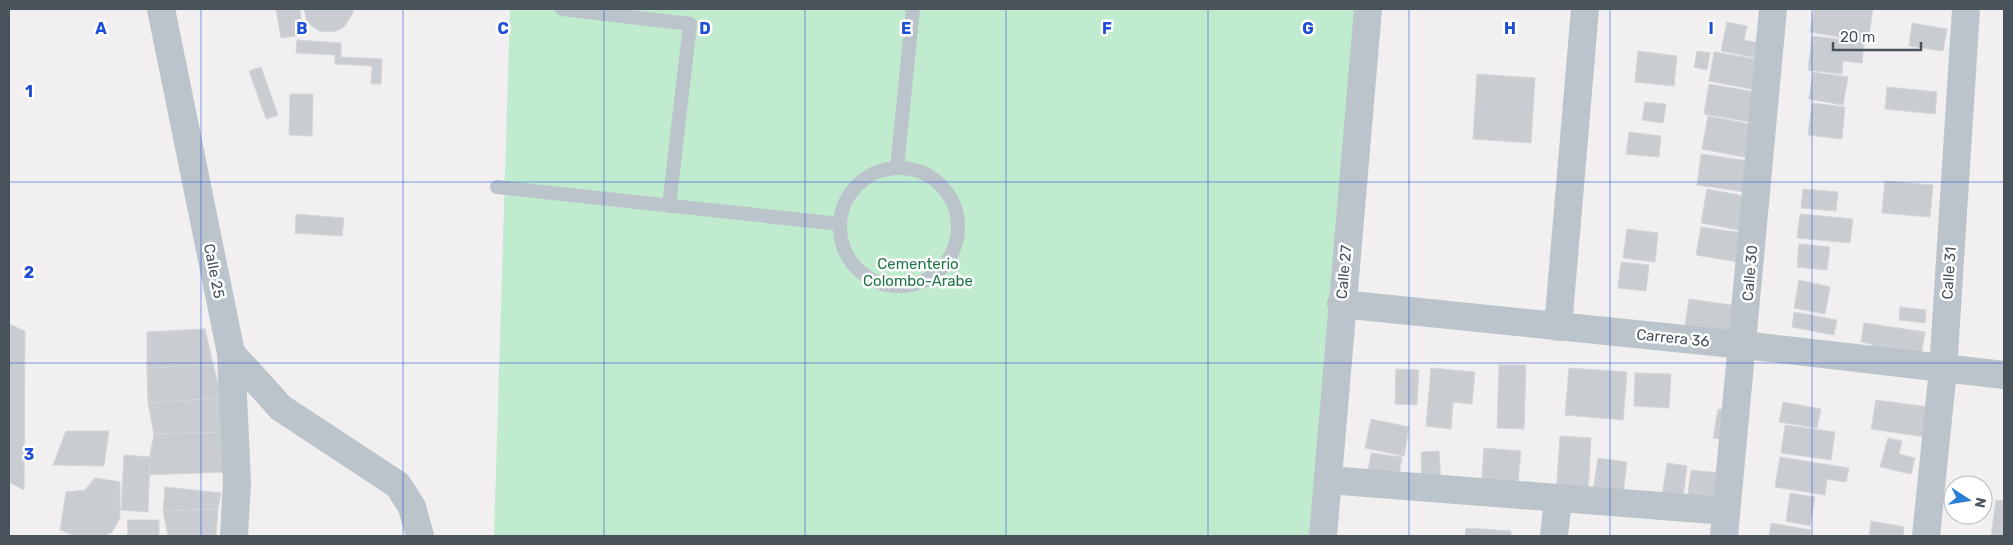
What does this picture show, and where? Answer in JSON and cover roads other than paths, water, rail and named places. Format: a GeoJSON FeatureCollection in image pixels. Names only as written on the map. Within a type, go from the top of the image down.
{"type":"FeatureCollection","features":[{"type":"Feature","properties":{"kind":"street","name":"Calle 25"},"geometry":{"type":"LineString","coordinates":[[161,9],[230,353],[237,482],[234,536]]}},
{"type":"Feature","properties":{"kind":"street","name":"Calle 27"},"geometry":{"type":"LineString","coordinates":[[1323,536],[1341,304],[1368,9]]}},
{"type":"Feature","properties":{"kind":"street"},"geometry":{"type":"LineString","coordinates":[[1558,326],[1585,9]]}},
{"type":"Feature","properties":{"kind":"street","name":"Calle 30"},"geometry":{"type":"LineString","coordinates":[[1725,523],[1773,9]]}},
{"type":"Feature","properties":{"kind":"street","name":"Calle 31"},"geometry":{"type":"LineString","coordinates":[[1926,536],[1943,370],[1966,9]]}},
{"type":"Feature","properties":{"kind":"street","name":"Carrera 36"},"geometry":{"type":"LineString","coordinates":[[1341,304],[1743,346],[1943,370],[2004,375]]}},
{"type":"Feature","properties":{"kind":"street"},"geometry":{"type":"LineString","coordinates":[[230,353],[281,408],[398,486],[412,507],[420,536]]}},
{"type":"Feature","properties":{"kind":"street"},"geometry":{"type":"LineString","coordinates":[[1328,480],[1558,498],[1725,523]]}},
{"type":"Feature","properties":{"kind":"street"},"geometry":{"type":"LineString","coordinates":[[1554,536],[1558,498]]}},
{"type":"Feature","properties":{"kind":"lane"},"geometry":{"type":"LineString","coordinates":[[562,9],[690,24],[668,206]]}},
{"type":"Feature","properties":{"kind":"lane"},"geometry":{"type":"LineString","coordinates":[[897,168],[913,9]]}},
{"type":"Feature","properties":{"kind":"lane"},"geometry":{"type":"LineString","coordinates":[[897,168],[925,174],[947,192],[958,218],[956,246],[941,270],[916,285],[888,286],[862,274],[845,252],[840,224],[850,194],[874,173],[897,168]]}},
{"type":"Feature","properties":{"kind":"lane"},"geometry":{"type":"LineString","coordinates":[[497,187],[840,224]]}},
{"type":"Feature","properties":{"kind":"park label","name":"Cementerio Colombo-Arabe"},"geometry":{"type":"Point","coordinates":[918,272]}}]}
